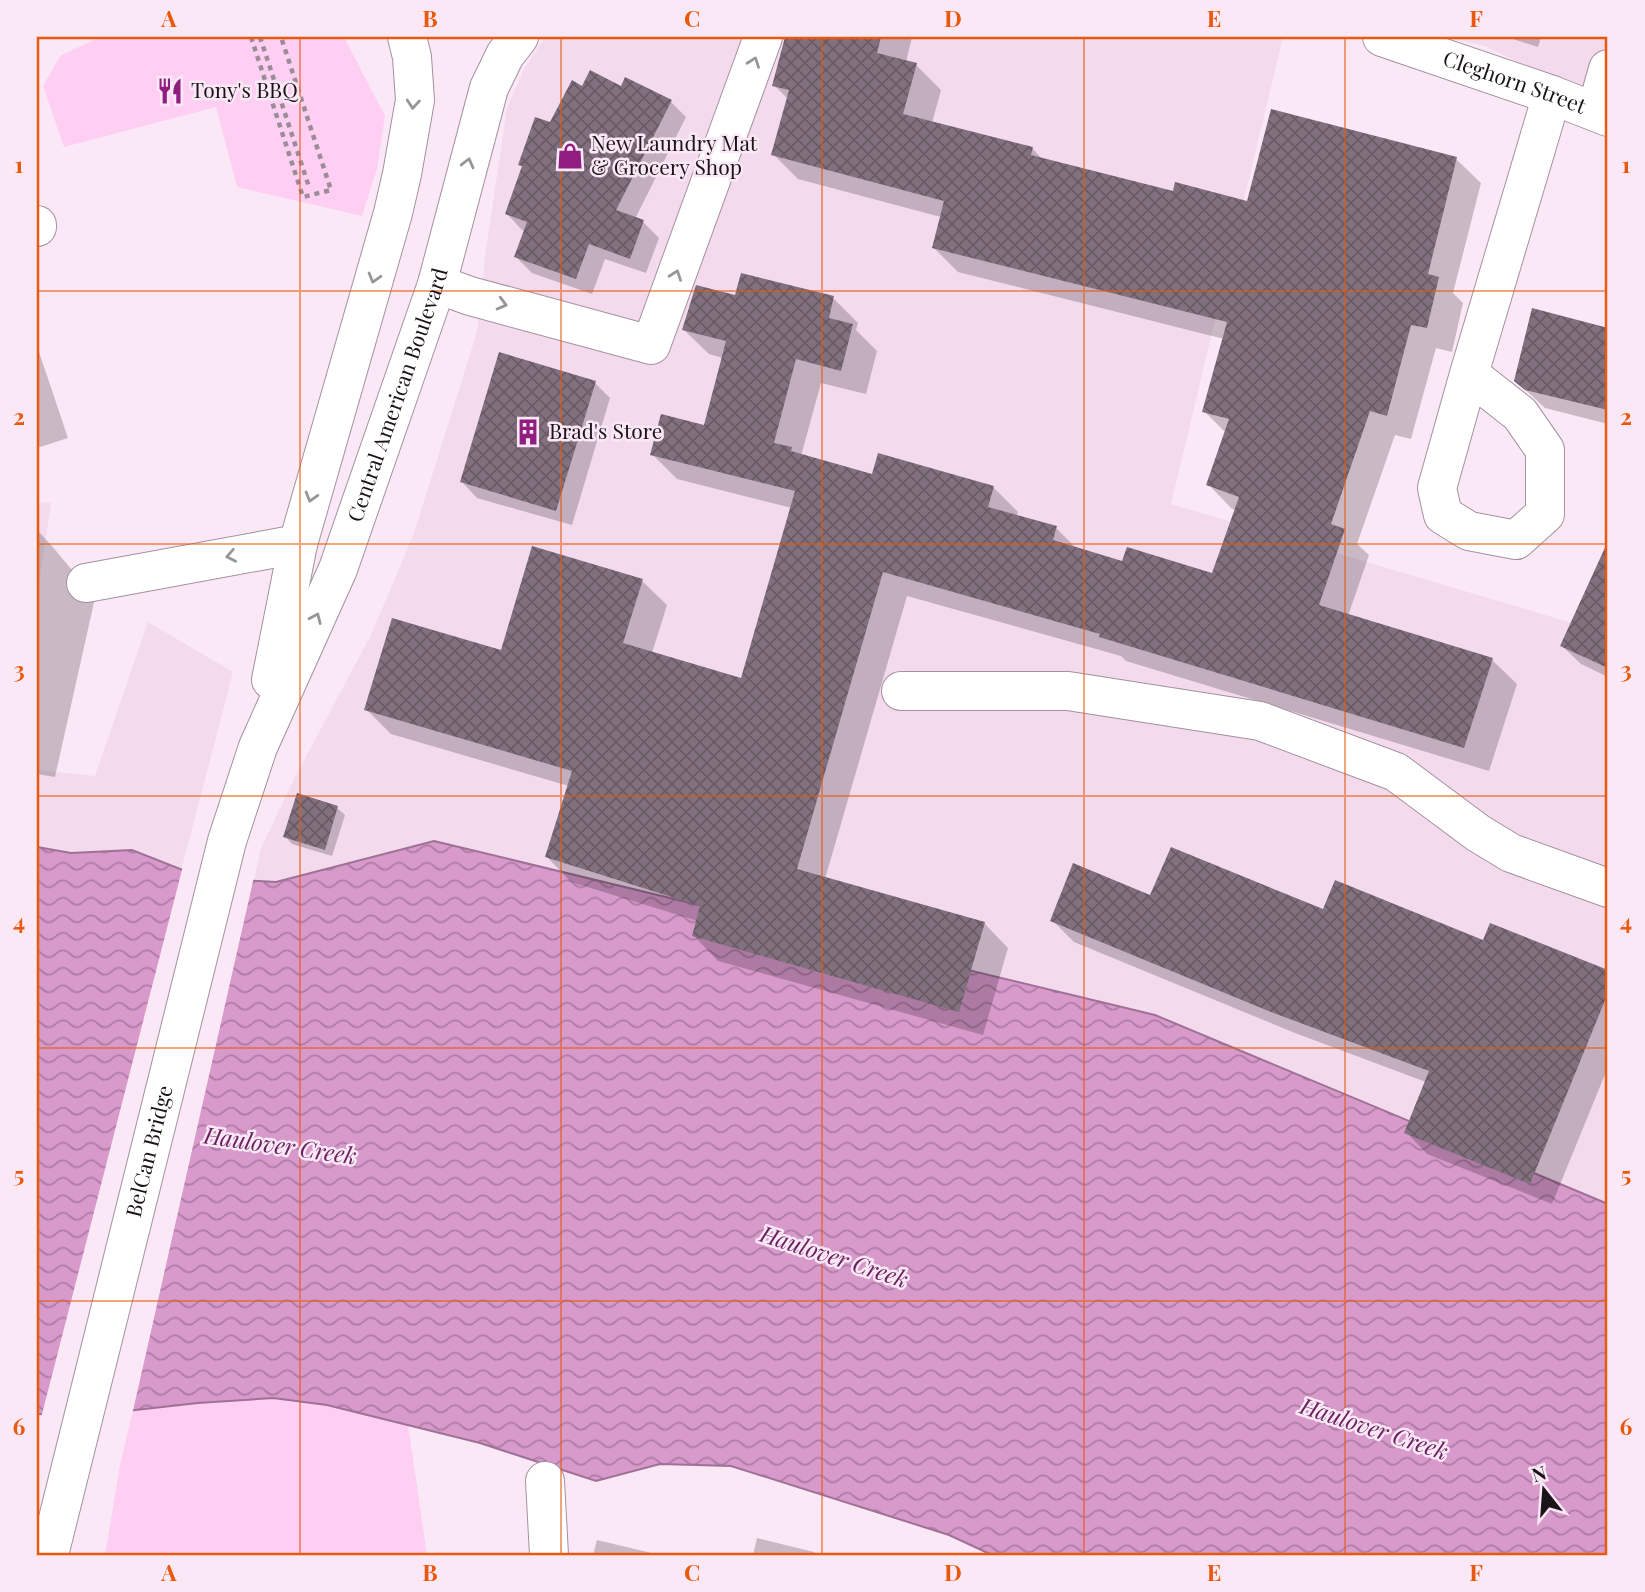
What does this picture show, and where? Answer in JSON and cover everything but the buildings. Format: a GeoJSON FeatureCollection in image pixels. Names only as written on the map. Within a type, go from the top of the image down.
{"type":"FeatureCollection","features":[{"type":"Feature","properties":{"kind":"main road","name":"Central American Boulevard"},"geometry":{"type":"LineString","coordinates":[[258,747],[298,544],[402,174],[415,100],[412,57],[407,37]]}},
{"type":"Feature","properties":{"kind":"main road","name":"Central American Boulevard"},"geometry":{"type":"LineString","coordinates":[[227,841],[258,747],[338,569],[437,284],[489,88],[505,55],[519,37]]}},
{"type":"Feature","properties":{"kind":"main road"},"geometry":{"type":"LineString","coordinates":[[437,284],[470,296],[651,345],[763,37]]}},
{"type":"Feature","properties":{"kind":"main road","name":"Cleghorn Street"},"geometry":{"type":"LineString","coordinates":[[1381,37],[1552,94],[1602,115]]}},
{"type":"Feature","properties":{"kind":"main road"},"geometry":{"type":"LineString","coordinates":[[1602,115],[1608,69]]}},
{"type":"Feature","properties":{"kind":"main road"},"geometry":{"type":"LineString","coordinates":[[1469,374],[1552,94]]}},
{"type":"Feature","properties":{"kind":"main road"},"geometry":{"type":"LineString","coordinates":[[86,583],[298,544]]}},
{"type":"Feature","properties":{"kind":"main road"},"geometry":{"type":"LineString","coordinates":[[901,691],[1068,691],[1260,721],[1396,772],[1478,834],[1511,853],[1608,888]]}},
{"type":"Feature","properties":{"kind":"main road","name":"BelCan Bridge"},"geometry":{"type":"LineString","coordinates":[[73,1459],[227,841]]}},
{"type":"Feature","properties":{"kind":"main road"},"geometry":{"type":"LineString","coordinates":[[37,1533],[73,1459]]}},
{"type":"Feature","properties":{"kind":"main road"},"geometry":{"type":"LineString","coordinates":[[49,1555],[73,1459]]}},
{"type":"Feature","properties":{"kind":"main road"},"geometry":{"type":"LineString","coordinates":[[545,1481],[549,1555]]}},
{"type":"Feature","properties":{"kind":"path"},"geometry":{"type":"LineString","coordinates":[[251,37],[303,197],[331,190],[281,37]]}},
{"type":"Feature","properties":{"kind":"path"},"geometry":{"type":"LineString","coordinates":[[260,37],[309,187]]}},
{"type":"Feature","properties":{"kind":"shaded area"},"geometry":{"type":"Polygon","coordinates":[[[100,37],[344,37],[385,116],[377,169],[362,216],[237,187],[216,107],[64,147],[43,86],[60,56],[100,37]]]}},
{"type":"Feature","properties":{"kind":"shaded area"},"geometry":{"type":"Polygon","coordinates":[[[545,37],[1283,37],[1171,504],[1608,635],[1608,1204],[1155,1015],[434,841],[276,882],[254,880],[261,848],[294,779],[372,633],[414,533],[477,332],[507,108],[524,69],[545,37]]]}},
{"type":"Feature","properties":{"kind":"shaded area"},"geometry":{"type":"Polygon","coordinates":[[[1443,37],[1608,37],[1608,106],[1485,46],[1443,37]]]}},
{"type":"Feature","properties":{"kind":"shaded area"},"geometry":{"type":"Polygon","coordinates":[[[37,502],[51,503],[37,596],[37,502]]]}},
{"type":"Feature","properties":{"kind":"shaded area"},"geometry":{"type":"Polygon","coordinates":[[[148,622],[233,672],[179,879],[132,850],[71,853],[37,847],[37,770],[95,776],[148,622]]]}},
{"type":"Feature","properties":{"kind":"shaded area"},"geometry":{"type":"Polygon","coordinates":[[[273,1398],[327,1405],[408,1424],[427,1555],[105,1555],[120,1465],[133,1410],[273,1398]]]}},
{"type":"Feature","properties":{"kind":"water","name":"Haulover Creek"},"geometry":{"type":"Polygon","coordinates":[[[434,841],[1155,1015],[1608,1204],[1608,1555],[992,1555],[949,1535],[731,1466],[660,1464],[596,1481],[480,1443],[327,1405],[273,1398],[82,1416],[37,1414],[37,847],[71,853],[132,850],[203,878],[276,882],[434,841]]]}},
{"type":"Feature","properties":{"kind":"pier"},"geometry":{"type":"Polygon","coordinates":[[[183,866],[204,874],[254,877],[132,1415],[83,1420],[41,1418],[183,866]]]}},
{"type":"Feature","properties":{"kind":"place","name":"Tony's BBQ"},"geometry":{"type":"Point","coordinates":[170,91]}},
{"type":"Feature","properties":{"kind":"place","name":"New Laundry Mat & Grocery Shop"},"geometry":{"type":"Point","coordinates":[570,156]}},
{"type":"Feature","properties":{"kind":"place","name":"Brad's Store"},"geometry":{"type":"Point","coordinates":[528,432]}}]}
